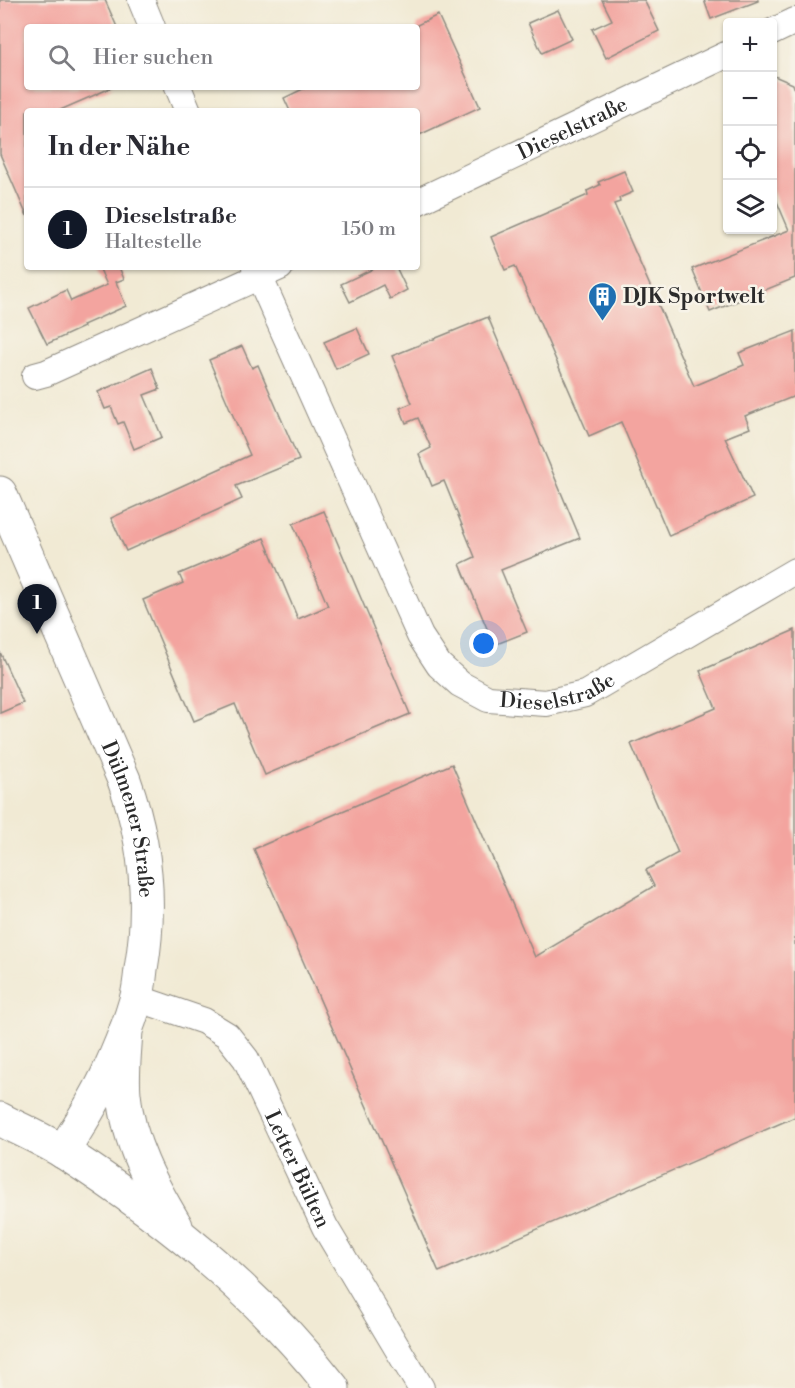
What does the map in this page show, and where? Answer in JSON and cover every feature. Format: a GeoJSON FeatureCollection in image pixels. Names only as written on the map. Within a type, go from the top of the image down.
{"type":"FeatureCollection","features":[{"type":"Feature","properties":{"kind":"street"},"geometry":{"type":"LineString","coordinates":[[141,0],[151,24]]}},
{"type":"Feature","properties":{"kind":"street"},"geometry":{"type":"LineString","coordinates":[[777,30],[795,21]]}},
{"type":"Feature","properties":{"kind":"street","name":"Dieselstraße"},"geometry":{"type":"LineString","coordinates":[[420,201],[723,56]]}},
{"type":"Feature","properties":{"kind":"street"},"geometry":{"type":"LineString","coordinates":[[179,90],[187,108]]}},
{"type":"Feature","properties":{"kind":"street","name":"Dieselstraße"},"geometry":{"type":"LineString","coordinates":[[35,376],[46,373],[265,270],[420,636],[439,665],[460,684],[488,699],[546,703],[585,694],[795,571]]}},
{"type":"Feature","properties":{"kind":"street","name":"Dülmener Straße"},"geometry":{"type":"LineString","coordinates":[[0,493],[130,798],[142,848],[147,896],[145,948],[137,998],[107,1075],[63,1152]]}},
{"type":"Feature","properties":{"kind":"street","name":"Letter Bülten"},"geometry":{"type":"LineString","coordinates":[[137,998],[204,1021],[227,1035],[246,1059],[325,1227],[421,1388]]}},
{"type":"Feature","properties":{"kind":"street"},"geometry":{"type":"LineString","coordinates":[[126,1030],[123,1094],[131,1131],[138,1154],[156,1192],[183,1238]]}},
{"type":"Feature","properties":{"kind":"street"},"geometry":{"type":"LineString","coordinates":[[0,1119],[63,1152],[183,1238],[289,1335],[333,1388]]}},
{"type":"Feature","properties":{"kind":"building"},"geometry":{"type":"Polygon","coordinates":[[[0,0],[105,0],[116,24],[24,24],[24,90],[106,90],[65,108],[24,108],[24,209],[0,154],[0,0]]]}},
{"type":"Feature","properties":{"kind":"building"},"geometry":{"type":"Polygon","coordinates":[[[602,0],[644,0],[659,31],[606,58],[592,29],[612,20],[602,0]]]}},
{"type":"Feature","properties":{"kind":"building"},"geometry":{"type":"Polygon","coordinates":[[[704,0],[758,0],[758,1],[711,19],[704,0]]]}},
{"type":"Feature","properties":{"kind":"building"},"geometry":{"type":"Polygon","coordinates":[[[558,10],[572,39],[542,53],[528,23],[558,10]]]}},
{"type":"Feature","properties":{"kind":"building"},"geometry":{"type":"Polygon","coordinates":[[[438,15],[480,107],[420,135],[420,108],[289,108],[284,98],[301,90],[420,90],[419,24],[438,15]]]}},
{"type":"Feature","properties":{"kind":"building"},"geometry":{"type":"Polygon","coordinates":[[[777,77],[793,84],[795,90],[795,278],[710,312],[692,269],[789,230],[777,202],[777,77]]]}},
{"type":"Feature","properties":{"kind":"building","name":"DJK Sportwelt"},"geometry":{"type":"Polygon","coordinates":[[[624,171],[633,192],[619,198],[620,202],[614,204],[694,386],[744,365],[739,353],[795,331],[795,396],[745,416],[750,428],[725,438],[753,498],[669,536],[621,422],[589,436],[515,266],[505,270],[491,237],[588,195],[587,191],[600,185],[598,182],[624,171]]]}},
{"type":"Feature","properties":{"kind":"building"},"geometry":{"type":"Polygon","coordinates":[[[100,270],[120,270],[124,279],[116,282],[126,306],[47,344],[29,308],[66,290],[71,301],[107,285],[100,270]]]}},
{"type":"Feature","properties":{"kind":"building"},"geometry":{"type":"Polygon","coordinates":[[[371,270],[397,270],[407,290],[390,299],[383,285],[350,302],[341,284],[371,270]]]}},
{"type":"Feature","properties":{"kind":"building"},"geometry":{"type":"Polygon","coordinates":[[[488,317],[580,538],[501,570],[527,632],[494,645],[460,564],[475,557],[444,481],[432,486],[419,454],[431,448],[418,418],[406,423],[400,408],[412,403],[392,356],[488,317]]]}},
{"type":"Feature","properties":{"kind":"building"},"geometry":{"type":"Polygon","coordinates":[[[357,328],[369,354],[336,369],[324,342],[357,328]]]}},
{"type":"Feature","properties":{"kind":"building"},"geometry":{"type":"Polygon","coordinates":[[[242,346],[252,368],[258,365],[299,460],[236,486],[242,499],[126,551],[111,518],[250,455],[209,360],[242,346]]]}},
{"type":"Feature","properties":{"kind":"building"},"geometry":{"type":"Polygon","coordinates":[[[152,368],[160,389],[144,395],[162,437],[134,449],[123,422],[118,424],[111,407],[105,409],[98,392],[152,368]]]}},
{"type":"Feature","properties":{"kind":"building"},"geometry":{"type":"Polygon","coordinates":[[[324,511],[410,714],[265,775],[235,704],[194,721],[143,600],[183,583],[179,574],[264,538],[298,619],[328,606],[293,524],[324,511]]]}},
{"type":"Feature","properties":{"kind":"building"},"geometry":{"type":"Polygon","coordinates":[[[795,630],[795,1117],[439,1272],[254,849],[452,764],[535,957],[654,886],[646,870],[678,853],[631,744],[716,708],[700,671],[795,630]]]}},
{"type":"Feature","properties":{"kind":"building"},"geometry":{"type":"Polygon","coordinates":[[[0,652],[23,703],[0,713],[0,652]]]}},
{"type":"Feature","properties":{"kind":"place","name":"DJK Sportwelt"},"geometry":{"type":"Point","coordinates":[602,322]}},
{"type":"Feature","properties":{"kind":"place","name":"Dieselstraße"},"geometry":{"type":"Point","coordinates":[37,634]}}]}
